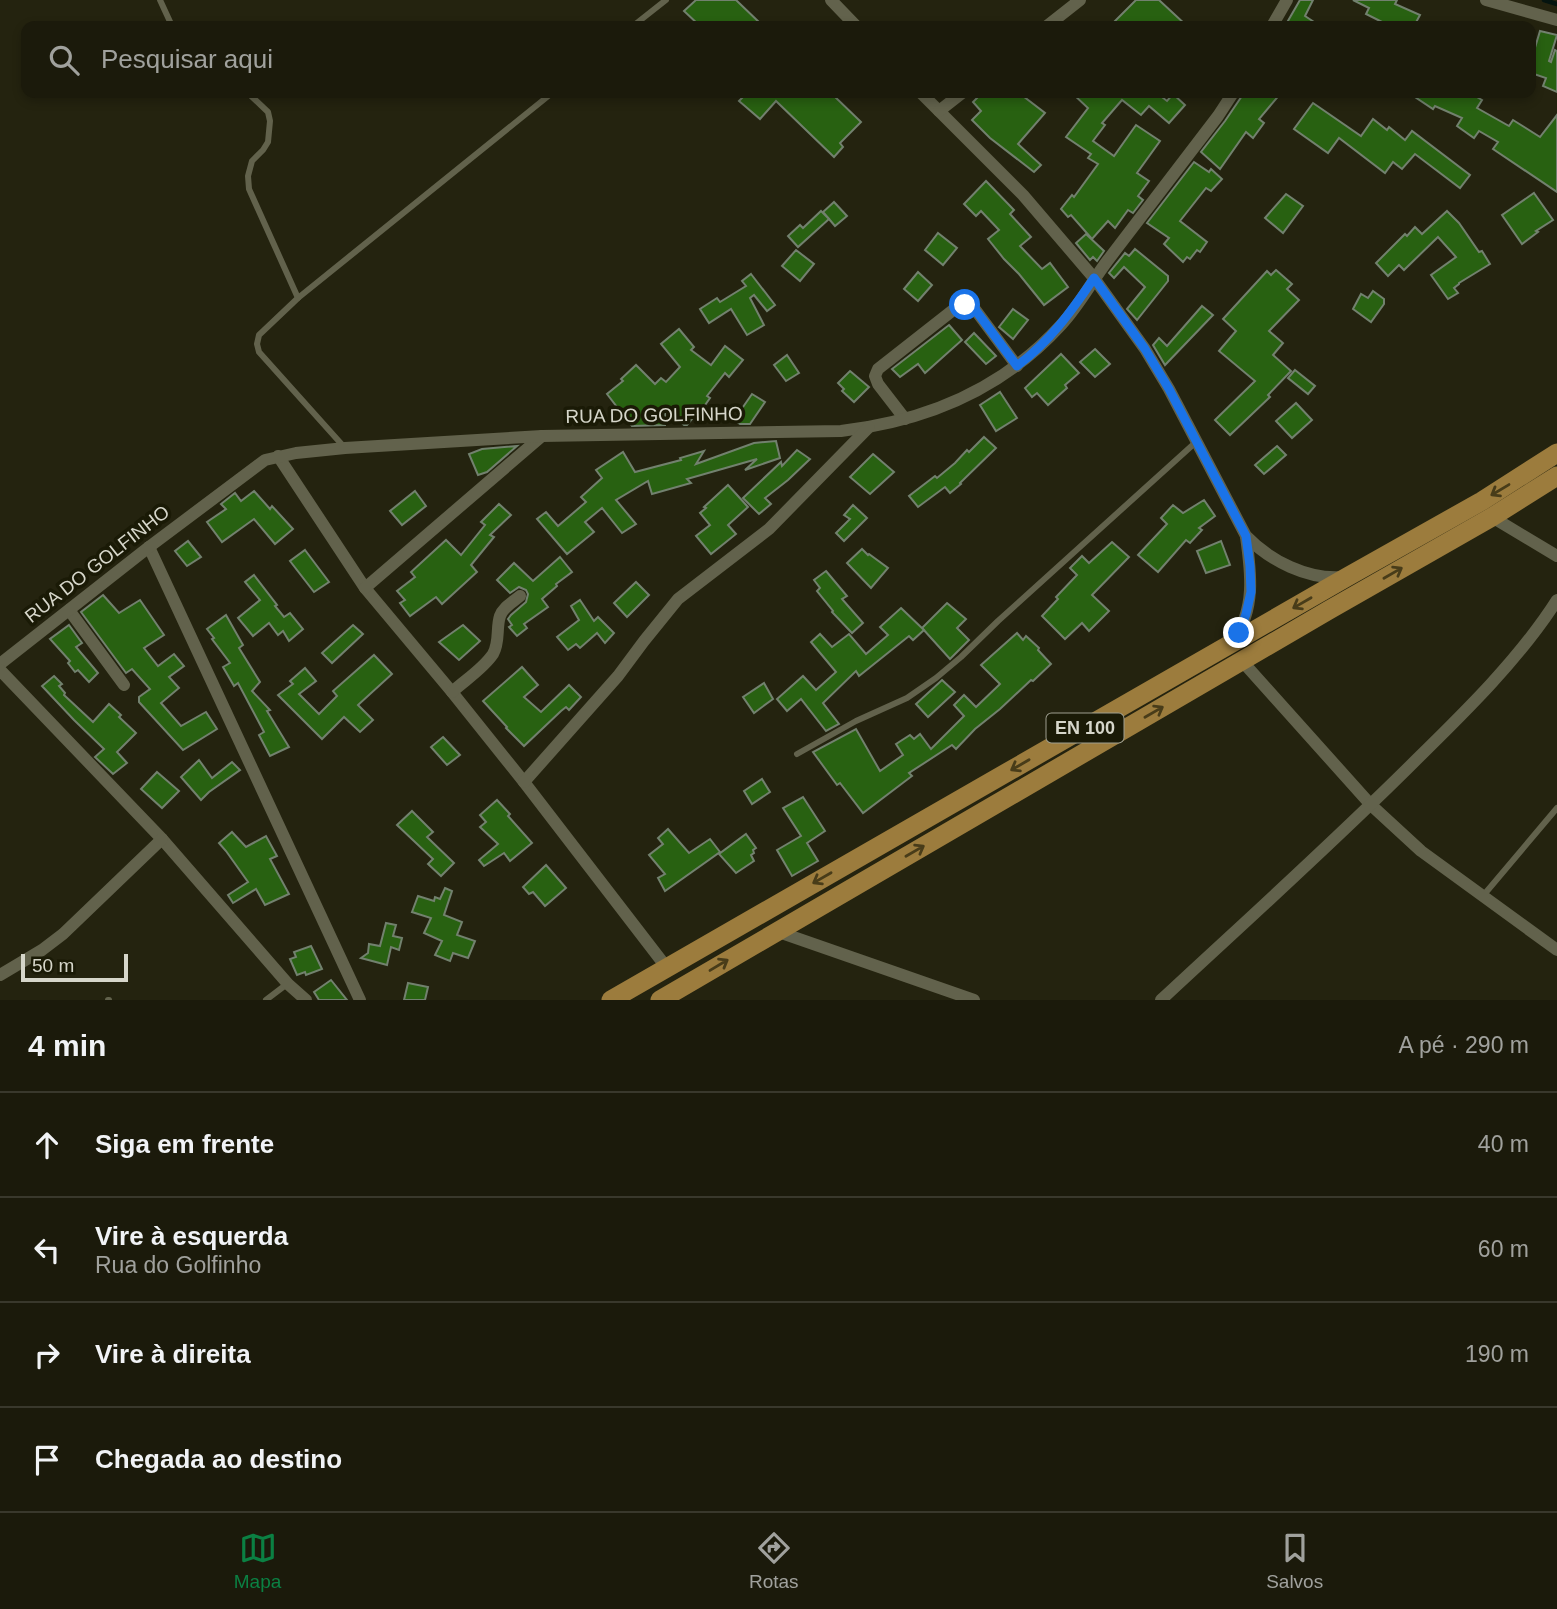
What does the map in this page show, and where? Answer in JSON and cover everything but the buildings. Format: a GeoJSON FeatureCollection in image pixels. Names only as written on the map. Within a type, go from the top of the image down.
{"type":"FeatureCollection","features":[{"type":"Feature","properties":{"kind":"main road","name":"EN 100"},"geometry":{"type":"LineString","coordinates":[[611,1000],[1482,501],[1557,453]]}},
{"type":"Feature","properties":{"kind":"main road","name":"EN 100"},"geometry":{"type":"LineString","coordinates":[[665,999],[1492,517],[1557,476]]}},
{"type":"Feature","properties":{"kind":"street"},"geometry":{"type":"LineString","coordinates":[[831,0],[851,21]]}},
{"type":"Feature","properties":{"kind":"street"},"geometry":{"type":"LineString","coordinates":[[1053,21],[1080,0]]}},
{"type":"Feature","properties":{"kind":"street"},"geometry":{"type":"LineString","coordinates":[[1275,21],[1287,0]]}},
{"type":"Feature","properties":{"kind":"street"},"geometry":{"type":"LineString","coordinates":[[1486,0],[1557,20]]}},
{"type":"Feature","properties":{"kind":"street"},"geometry":{"type":"LineString","coordinates":[[926,98],[1023,195],[1094,278],[1145,349],[1169,389],[1246,536],[1258,549],[1292,567],[1315,575],[1347,577]]}},
{"type":"Feature","properties":{"kind":"street"},"geometry":{"type":"LineString","coordinates":[[939,111],[956,98]]}},
{"type":"Feature","properties":{"kind":"street","name":"RUA DO GOLFINHO"},"geometry":{"type":"LineString","coordinates":[[0,664],[264,460],[278,456],[345,448],[542,436],[841,431],[905,419],[969,396],[1037,351],[1064,322],[1230,98]]}},
{"type":"Feature","properties":{"kind":"street"},"geometry":{"type":"LineString","coordinates":[[905,419],[878,384],[875,376],[878,369],[957,307],[965,305],[974,308],[1017,366]]}},
{"type":"Feature","properties":{"kind":"street"},"geometry":{"type":"LineString","coordinates":[[524,782],[618,676],[678,599],[769,529],[869,427]]}},
{"type":"Feature","properties":{"kind":"street"},"geometry":{"type":"LineString","coordinates":[[365,588],[542,436]]}},
{"type":"Feature","properties":{"kind":"street"},"geometry":{"type":"LineString","coordinates":[[278,456],[365,588],[524,782],[667,968]]}},
{"type":"Feature","properties":{"kind":"street"},"geometry":{"type":"LineString","coordinates":[[1492,517],[1557,556]]}},
{"type":"Feature","properties":{"kind":"street"},"geometry":{"type":"LineString","coordinates":[[1229,645],[1239,633],[1251,592],[1246,536]]}},
{"type":"Feature","properties":{"kind":"street"},"geometry":{"type":"LineString","coordinates":[[149,547],[360,1000]]}},
{"type":"Feature","properties":{"kind":"street"},"geometry":{"type":"LineString","coordinates":[[452,692],[487,661],[498,639],[499,617],[504,609],[520,596]]}},
{"type":"Feature","properties":{"kind":"street"},"geometry":{"type":"LineString","coordinates":[[1161,1000],[1371,805],[1458,718],[1498,675],[1557,600]]}},
{"type":"Feature","properties":{"kind":"street"},"geometry":{"type":"LineString","coordinates":[[69,610],[124,685]]}},
{"type":"Feature","properties":{"kind":"street"},"geometry":{"type":"LineString","coordinates":[[1242,661],[1371,805],[1421,851],[1557,950]]}},
{"type":"Feature","properties":{"kind":"street"},"geometry":{"type":"LineString","coordinates":[[0,670],[162,839],[288,984],[306,1000]]}},
{"type":"Feature","properties":{"kind":"street"},"geometry":{"type":"LineString","coordinates":[[0,975],[43,950],[63,934],[162,839]]}},
{"type":"Feature","properties":{"kind":"street"},"geometry":{"type":"LineString","coordinates":[[776,932],[974,1000]]}},
{"type":"Feature","properties":{"kind":"lane"},"geometry":{"type":"LineString","coordinates":[[160,0],[170,21]]}},
{"type":"Feature","properties":{"kind":"lane"},"geometry":{"type":"LineString","coordinates":[[639,21],[666,0]]}},
{"type":"Feature","properties":{"kind":"lane"},"geometry":{"type":"LineString","coordinates":[[253,98],[268,112],[270,121],[268,142],[252,161],[248,176],[249,190],[298,299]]}},
{"type":"Feature","properties":{"kind":"lane"},"geometry":{"type":"LineString","coordinates":[[345,448],[259,352],[259,335],[298,299],[546,98]]}},
{"type":"Feature","properties":{"kind":"lane"},"geometry":{"type":"LineString","coordinates":[[797,754],[856,720],[907,698],[936,678],[1196,443]]}},
{"type":"Feature","properties":{"kind":"lane"},"geometry":{"type":"LineString","coordinates":[[1482,897],[1557,807]]}},
{"type":"Feature","properties":{"kind":"lane"},"geometry":{"type":"LineString","coordinates":[[266,1000],[288,984]]}},
{"type":"Feature","properties":{"kind":"waterway"},"geometry":{"type":"LineString","coordinates":[[1544,0],[1557,4]]}},
{"type":"Feature","properties":{"kind":"route"},"geometry":{"type":"LineString","coordinates":[[965,305],[974,308],[1017,366],[1037,351],[1064,322],[1094,278],[1145,349],[1169,389],[1246,536],[1251,592],[1239,633]]}}]}
